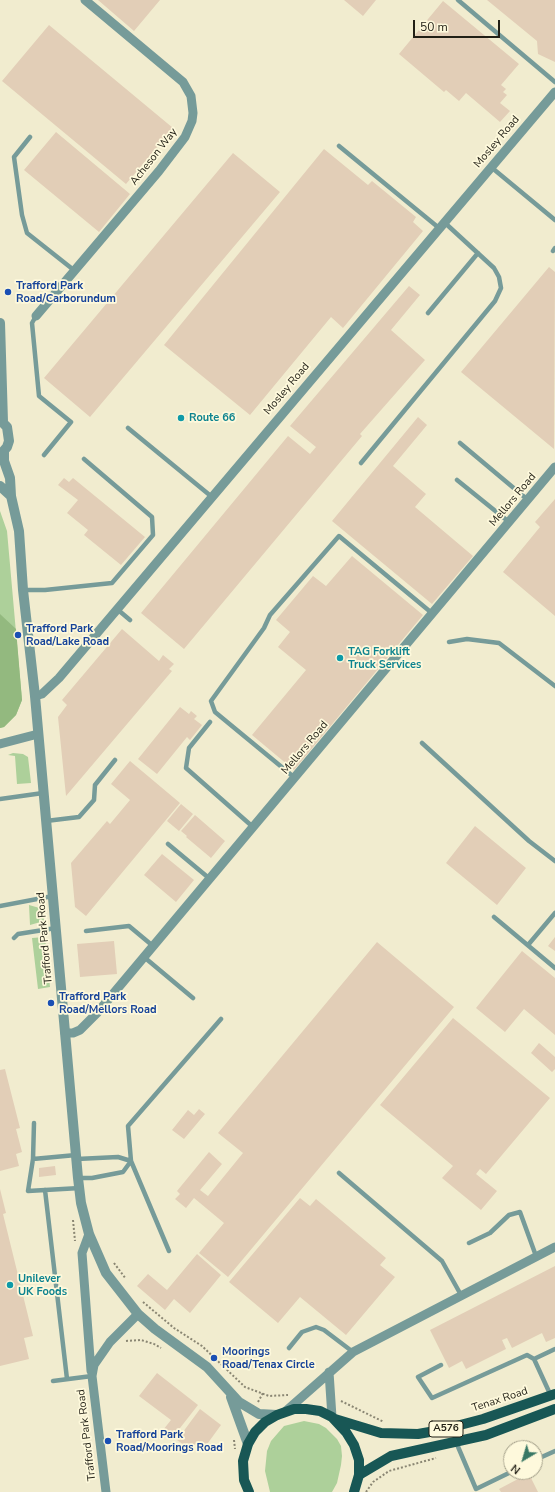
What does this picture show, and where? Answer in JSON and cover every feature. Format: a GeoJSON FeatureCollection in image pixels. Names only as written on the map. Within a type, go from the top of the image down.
{"type":"FeatureCollection","features":[{"type":"Feature","properties":{"kind":"main road","name":"Tenax Road"},"geometry":{"type":"LineString","coordinates":[[334,1418],[381,1433],[418,1434],[441,1430],[483,1419],[553,1395]]}},
{"type":"Feature","properties":{"kind":"main road","name":"A576"},"geometry":{"type":"LineString","coordinates":[[248,1492],[244,1480],[243,1461],[248,1444],[260,1427],[281,1414],[306,1409],[320,1412],[334,1418]]}},
{"type":"Feature","properties":{"kind":"main road","name":"A576"},"geometry":{"type":"LineString","coordinates":[[359,1474],[391,1456],[486,1435],[555,1409]]}},
{"type":"Feature","properties":{"kind":"main road"},"geometry":{"type":"LineString","coordinates":[[334,1418],[346,1432],[354,1445],[358,1460],[359,1474],[354,1492]]}},
{"type":"Feature","properties":{"kind":"street","name":"Acheson Way"},"geometry":{"type":"LineString","coordinates":[[36,316],[185,137],[189,130],[193,113],[191,96],[184,82],[178,75],[85,0]]}},
{"type":"Feature","properties":{"kind":"street","name":"Mosley Road"},"geometry":{"type":"LineString","coordinates":[[34,696],[42,694],[48,690],[555,92]]}},
{"type":"Feature","properties":{"kind":"street"},"geometry":{"type":"LineString","coordinates":[[0,323],[1,421],[9,434],[7,447],[2,454]]}},
{"type":"Feature","properties":{"kind":"street","name":"Trafford Park Road"},"geometry":{"type":"LineString","coordinates":[[2,454],[10,478],[11,496],[19,531],[23,590],[38,734],[76,1157],[79,1183],[89,1234],[82,1253],[92,1376],[106,1492]]}},
{"type":"Feature","properties":{"kind":"street","name":"Mellors Road"},"geometry":{"type":"LineString","coordinates":[[65,1033],[73,1033],[87,1024],[555,467]]}},
{"type":"Feature","properties":{"kind":"street"},"geometry":{"type":"LineString","coordinates":[[0,486],[11,496]]}},
{"type":"Feature","properties":{"kind":"street"},"geometry":{"type":"LineString","coordinates":[[0,744],[38,734]]}},
{"type":"Feature","properties":{"kind":"street"},"geometry":{"type":"LineString","coordinates":[[89,1234],[106,1272],[138,1314],[207,1367],[239,1402],[259,1414],[281,1414],[353,1352],[461,1294],[555,1247]]}},
{"type":"Feature","properties":{"kind":"street","name":"Trafford Park Road"},"geometry":{"type":"LineString","coordinates":[[92,1376],[94,1365],[107,1345],[138,1314]]}},
{"type":"Feature","properties":{"kind":"street"},"geometry":{"type":"LineString","coordinates":[[329,1372],[334,1418]]}},
{"type":"Feature","properties":{"kind":"street"},"geometry":{"type":"LineString","coordinates":[[229,1391],[248,1444]]}},
{"type":"Feature","properties":{"kind":"lane"},"geometry":{"type":"LineString","coordinates":[[458,0],[555,82]]}},
{"type":"Feature","properties":{"kind":"lane"},"geometry":{"type":"LineString","coordinates":[[30,137],[14,157],[22,215],[27,233],[75,271]]}},
{"type":"Feature","properties":{"kind":"lane"},"geometry":{"type":"LineString","coordinates":[[339,146],[478,253],[494,268],[500,277],[501,288],[495,301],[361,463]]}},
{"type":"Feature","properties":{"kind":"lane"},"geometry":{"type":"LineString","coordinates":[[491,167],[555,220]]}},
{"type":"Feature","properties":{"kind":"lane"},"geometry":{"type":"LineString","coordinates":[[428,313],[478,253]]}},
{"type":"Feature","properties":{"kind":"lane"},"geometry":{"type":"LineString","coordinates":[[36,316],[32,323],[39,396],[71,422],[44,455]]}},
{"type":"Feature","properties":{"kind":"lane"},"geometry":{"type":"LineString","coordinates":[[128,428],[212,497]]}},
{"type":"Feature","properties":{"kind":"lane"},"geometry":{"type":"LineString","coordinates":[[460,443],[528,500]]}},
{"type":"Feature","properties":{"kind":"lane"},"geometry":{"type":"LineString","coordinates":[[23,590],[45,590],[112,583],[153,535],[152,518],[84,459]]}},
{"type":"Feature","properties":{"kind":"lane"},"geometry":{"type":"LineString","coordinates":[[457,480],[509,522]]}},
{"type":"Feature","properties":{"kind":"lane"},"geometry":{"type":"LineString","coordinates":[[295,778],[215,712],[211,701],[264,628],[270,615],[339,536],[433,614]]}},
{"type":"Feature","properties":{"kind":"lane"},"geometry":{"type":"LineString","coordinates":[[117,609],[130,620]]}},
{"type":"Feature","properties":{"kind":"lane"},"geometry":{"type":"LineString","coordinates":[[449,642],[467,639],[499,643],[555,686]]}},
{"type":"Feature","properties":{"kind":"lane"},"geometry":{"type":"LineString","coordinates":[[210,722],[189,748],[186,768],[253,828]]}},
{"type":"Feature","properties":{"kind":"lane"},"geometry":{"type":"LineString","coordinates":[[422,743],[529,841],[555,861]]}},
{"type":"Feature","properties":{"kind":"lane"},"geometry":{"type":"LineString","coordinates":[[46,820],[79,817],[94,800],[95,785],[115,760]]}},
{"type":"Feature","properties":{"kind":"lane"},"geometry":{"type":"LineString","coordinates":[[0,800],[43,793]]}},
{"type":"Feature","properties":{"kind":"lane"},"geometry":{"type":"LineString","coordinates":[[168,844],[210,879]]}},
{"type":"Feature","properties":{"kind":"lane"},"geometry":{"type":"LineString","coordinates":[[0,906],[53,896]]}},
{"type":"Feature","properties":{"kind":"lane"},"geometry":{"type":"LineString","coordinates":[[528,945],[555,913]]}},
{"type":"Feature","properties":{"kind":"lane"},"geometry":{"type":"LineString","coordinates":[[494,917],[555,968]]}},
{"type":"Feature","properties":{"kind":"lane"},"geometry":{"type":"LineString","coordinates":[[86,931],[129,926],[153,946]]}},
{"type":"Feature","properties":{"kind":"lane"},"geometry":{"type":"LineString","coordinates":[[14,938],[18,934],[56,928]]}},
{"type":"Feature","properties":{"kind":"lane"},"geometry":{"type":"LineString","coordinates":[[144,957],[193,998]]}},
{"type":"Feature","properties":{"kind":"lane"},"geometry":{"type":"LineString","coordinates":[[169,1251],[131,1161],[128,1126],[221,1019]]}},
{"type":"Feature","properties":{"kind":"lane"},"geometry":{"type":"LineString","coordinates":[[34,1123],[33,1159],[28,1191],[46,1190],[79,1183],[92,1178],[123,1172],[131,1161]]}},
{"type":"Feature","properties":{"kind":"lane"},"geometry":{"type":"LineString","coordinates":[[33,1159],[118,1157],[131,1161]]}},
{"type":"Feature","properties":{"kind":"lane"},"geometry":{"type":"LineString","coordinates":[[339,1173],[442,1262],[461,1294]]}},
{"type":"Feature","properties":{"kind":"lane"},"geometry":{"type":"LineString","coordinates":[[46,1190],[67,1379]]}},
{"type":"Feature","properties":{"kind":"lane"},"geometry":{"type":"LineString","coordinates":[[469,1243],[490,1233],[509,1215],[520,1212],[536,1256]]}},
{"type":"Feature","properties":{"kind":"lane"},"geometry":{"type":"LineString","coordinates":[[289,1348],[302,1332],[316,1327],[324,1330],[353,1352]]}},
{"type":"Feature","properties":{"kind":"lane"},"geometry":{"type":"LineString","coordinates":[[534,1359],[555,1349]]}},
{"type":"Feature","properties":{"kind":"lane"},"geometry":{"type":"LineString","coordinates":[[441,1365],[418,1377],[432,1398],[527,1355],[534,1359],[553,1395]]}},
{"type":"Feature","properties":{"kind":"lane"},"geometry":{"type":"LineString","coordinates":[[53,1381],[92,1376]]}},
{"type":"Feature","properties":{"kind":"lane"},"geometry":{"type":"LineString","coordinates":[[456,1442],[476,1489],[503,1476]]}},
{"type":"Feature","properties":{"kind":"lane"},"geometry":{"type":"LineString","coordinates":[[543,1456],[555,1451]]}},
{"type":"Feature","properties":{"kind":"path"},"geometry":{"type":"LineString","coordinates":[[113,1261],[129,1283]]}},
{"type":"Feature","properties":{"kind":"path"},"geometry":{"type":"LineString","coordinates":[[141,1300],[174,1328],[202,1346],[245,1387],[269,1396],[291,1395]]}},
{"type":"Feature","properties":{"kind":"path"},"geometry":{"type":"LineString","coordinates":[[336,1398],[385,1422]]}},
{"type":"Feature","properties":{"kind":"green space"},"geometry":{"type":"Polygon","coordinates":[[[0,511],[7,531],[22,700],[16,715],[4,727],[0,728],[0,511]]]}},
{"type":"Feature","properties":{"kind":"green space"},"geometry":{"type":"Polygon","coordinates":[[[0,614],[16,629],[22,700],[16,715],[4,727],[0,728],[0,614]]]}},
{"type":"Feature","properties":{"kind":"green space"},"geometry":{"type":"Polygon","coordinates":[[[13,753],[23,754],[28,757],[31,783],[17,784],[15,756],[8,755],[13,753]]]}},
{"type":"Feature","properties":{"kind":"green space"},"geometry":{"type":"Polygon","coordinates":[[[29,905],[43,909],[44,921],[30,925],[29,905]]]}},
{"type":"Feature","properties":{"kind":"green space"},"geometry":{"type":"Polygon","coordinates":[[[45,937],[50,987],[38,989],[32,938],[45,937]]]}},
{"type":"Feature","properties":{"kind":"green space"},"geometry":{"type":"Polygon","coordinates":[[[304,1421],[319,1424],[326,1428],[337,1439],[341,1446],[342,1456],[337,1483],[332,1492],[270,1492],[265,1471],[267,1451],[271,1441],[284,1426],[304,1421]]]}},
{"type":"Feature","properties":{"kind":"building"},"geometry":{"type":"Polygon","coordinates":[[[98,0],[160,0],[134,31],[98,0]]]}},
{"type":"Feature","properties":{"kind":"building"},"geometry":{"type":"Polygon","coordinates":[[[344,0],[376,0],[363,16],[344,0]]]}},
{"type":"Feature","properties":{"kind":"building"},"geometry":{"type":"Polygon","coordinates":[[[487,0],[555,0],[555,62],[538,54],[537,41],[487,0]]]}},
{"type":"Feature","properties":{"kind":"building"},"geometry":{"type":"Polygon","coordinates":[[[443,1],[519,64],[501,85],[506,89],[503,92],[507,95],[500,103],[510,111],[500,122],[466,93],[459,101],[446,90],[444,92],[399,54],[443,1]]]}},
{"type":"Feature","properties":{"kind":"building"},"geometry":{"type":"Polygon","coordinates":[[[49,25],[173,128],[126,184],[2,81],[49,25]]]}},
{"type":"Feature","properties":{"kind":"building"},"geometry":{"type":"Polygon","coordinates":[[[56,132],[130,194],[99,232],[24,170],[56,132]]]}},
{"type":"Feature","properties":{"kind":"building"},"geometry":{"type":"Polygon","coordinates":[[[324,149],[368,185],[372,181],[416,217],[413,222],[423,231],[343,328],[331,317],[250,415],[164,345],[324,149]]]}},
{"type":"Feature","properties":{"kind":"building"},"geometry":{"type":"Polygon","coordinates":[[[233,153],[280,192],[90,417],[44,378],[233,153]]]}},
{"type":"Feature","properties":{"kind":"building"},"geometry":{"type":"Polygon","coordinates":[[[549,267],[555,272],[554,449],[461,372],[549,267]]]}},
{"type":"Feature","properties":{"kind":"building"},"geometry":{"type":"Polygon","coordinates":[[[409,286],[420,295],[391,330],[425,360],[360,434],[362,436],[184,649],[141,613],[288,436],[310,454],[316,447],[290,426],[409,286]]]}},
{"type":"Feature","properties":{"kind":"building"},"geometry":{"type":"Polygon","coordinates":[[[418,417],[427,425],[393,466],[426,494],[415,507],[473,556],[432,604],[332,521],[418,417]]]}},
{"type":"Feature","properties":{"kind":"building"},"geometry":{"type":"Polygon","coordinates":[[[64,478],[69,482],[73,478],[145,537],[121,565],[84,535],[88,530],[67,513],[78,500],[58,485],[64,478]]]}},
{"type":"Feature","properties":{"kind":"building"},"geometry":{"type":"Polygon","coordinates":[[[555,499],[555,616],[503,572],[540,527],[535,522],[555,499]]]}},
{"type":"Feature","properties":{"kind":"building","name":"TAG Forklift Truck Services"},"geometry":{"type":"Polygon","coordinates":[[[352,556],[423,615],[294,770],[252,735],[306,670],[278,647],[290,632],[276,620],[313,576],[326,586],[352,556]]]}},
{"type":"Feature","properties":{"kind":"building"},"geometry":{"type":"Polygon","coordinates":[[[122,629],[159,661],[163,655],[174,664],[169,669],[172,671],[66,796],[58,717],[67,705],[62,700],[122,629]]]}},
{"type":"Feature","properties":{"kind":"building"},"geometry":{"type":"Polygon","coordinates":[[[180,707],[189,714],[191,711],[197,716],[194,719],[202,725],[190,740],[187,737],[157,774],[138,759],[180,707]]]}},
{"type":"Feature","properties":{"kind":"building"},"geometry":{"type":"Polygon","coordinates":[[[130,761],[180,803],[86,916],[75,907],[71,863],[107,821],[110,824],[130,800],[111,784],[130,761]]]}},
{"type":"Feature","properties":{"kind":"building"},"geometry":{"type":"Polygon","coordinates":[[[181,804],[193,814],[179,831],[167,821],[181,804]]]}},
{"type":"Feature","properties":{"kind":"building"},"geometry":{"type":"Polygon","coordinates":[[[195,815],[225,841],[211,858],[181,831],[195,815]]]}},
{"type":"Feature","properties":{"kind":"building"},"geometry":{"type":"Polygon","coordinates":[[[475,826],[526,868],[497,905],[446,863],[475,826]]]}},
{"type":"Feature","properties":{"kind":"building"},"geometry":{"type":"Polygon","coordinates":[[[162,854],[194,880],[176,902],[144,875],[162,854]]]}},
{"type":"Feature","properties":{"kind":"building"},"geometry":{"type":"Polygon","coordinates":[[[555,937],[555,951],[548,946],[555,937]]]}},
{"type":"Feature","properties":{"kind":"building"},"geometry":{"type":"Polygon","coordinates":[[[114,941],[117,974],[80,977],[77,944],[114,941]]]}},
{"type":"Feature","properties":{"kind":"building"},"geometry":{"type":"Polygon","coordinates":[[[377,942],[454,1007],[228,1277],[199,1253],[224,1223],[194,1198],[186,1208],[175,1199],[180,1194],[177,1191],[209,1152],[222,1164],[200,1190],[208,1196],[243,1153],[218,1133],[377,942]]]}},
{"type":"Feature","properties":{"kind":"building"},"geometry":{"type":"Polygon","coordinates":[[[522,951],[555,978],[555,1035],[524,1009],[505,1032],[476,1008],[522,951]]]}},
{"type":"Feature","properties":{"kind":"building"},"geometry":{"type":"Polygon","coordinates":[[[453,1018],[550,1098],[486,1174],[480,1169],[476,1174],[497,1191],[481,1210],[442,1178],[453,1166],[380,1105],[453,1018]]]}},
{"type":"Feature","properties":{"kind":"building"},"geometry":{"type":"Polygon","coordinates":[[[539,1043],[555,1057],[555,1069],[552,1072],[531,1053],[539,1043]]]}},
{"type":"Feature","properties":{"kind":"building"},"geometry":{"type":"Polygon","coordinates":[[[5,1069],[20,1128],[16,1129],[22,1152],[16,1154],[19,1166],[0,1171],[0,1070],[5,1069]]]}},
{"type":"Feature","properties":{"kind":"building"},"geometry":{"type":"Polygon","coordinates":[[[199,1109],[205,1114],[184,1139],[172,1130],[188,1110],[194,1115],[199,1109]]]}},
{"type":"Feature","properties":{"kind":"building"},"geometry":{"type":"Polygon","coordinates":[[[55,1166],[56,1175],[39,1177],[39,1168],[55,1166]]]}},
{"type":"Feature","properties":{"kind":"building","name":"Unilever UK Foods"},"geometry":{"type":"Polygon","coordinates":[[[0,1189],[6,1213],[3,1214],[33,1336],[24,1338],[29,1359],[0,1366],[0,1189]]]}},
{"type":"Feature","properties":{"kind":"building"},"geometry":{"type":"Polygon","coordinates":[[[300,1198],[310,1206],[316,1199],[386,1258],[380,1265],[395,1277],[346,1335],[300,1297],[278,1323],[229,1282],[300,1198]]]}},
{"type":"Feature","properties":{"kind":"building"},"geometry":{"type":"Polygon","coordinates":[[[197,1254],[221,1275],[190,1313],[174,1299],[165,1310],[137,1286],[148,1274],[167,1290],[197,1254]]]}},
{"type":"Feature","properties":{"kind":"building"},"geometry":{"type":"Polygon","coordinates":[[[555,1266],[555,1338],[546,1342],[542,1333],[512,1348],[507,1338],[502,1340],[506,1349],[466,1369],[462,1361],[449,1368],[430,1330],[555,1266]]]}},
{"type":"Feature","properties":{"kind":"building"},"geometry":{"type":"Polygon","coordinates":[[[157,1373],[198,1405],[173,1437],[163,1430],[171,1420],[139,1396],[157,1373]]]}},
{"type":"Feature","properties":{"kind":"building"},"geometry":{"type":"Polygon","coordinates":[[[200,1409],[221,1425],[205,1447],[198,1441],[191,1450],[177,1440],[200,1409]]]}},
{"type":"Feature","properties":{"kind":"building"},"geometry":{"type":"Polygon","coordinates":[[[516,1480],[532,1480],[538,1492],[501,1492],[499,1489],[516,1480]]]}},
{"type":"Feature","properties":{"kind":"place","name":"Trafford Park Road/Carborundum"},"geometry":{"type":"Point","coordinates":[8,292]}},
{"type":"Feature","properties":{"kind":"place","name":"Route 66"},"geometry":{"type":"Point","coordinates":[181,418]}},
{"type":"Feature","properties":{"kind":"place","name":"Trafford Park Road/Lake Road"},"geometry":{"type":"Point","coordinates":[18,635]}},
{"type":"Feature","properties":{"kind":"place","name":"TAG Forklift Truck Services"},"geometry":{"type":"Point","coordinates":[340,658]}},
{"type":"Feature","properties":{"kind":"place","name":"Trafford Park Road/Mellors Road"},"geometry":{"type":"Point","coordinates":[51,1003]}},
{"type":"Feature","properties":{"kind":"place","name":"Unilever UK Foods"},"geometry":{"type":"Point","coordinates":[10,1285]}},
{"type":"Feature","properties":{"kind":"place","name":"Moorings Road/Tenax Circle"},"geometry":{"type":"Point","coordinates":[214,1358]}},
{"type":"Feature","properties":{"kind":"place","name":"Trafford Park Road/Moorings Road"},"geometry":{"type":"Point","coordinates":[108,1441]}}]}
